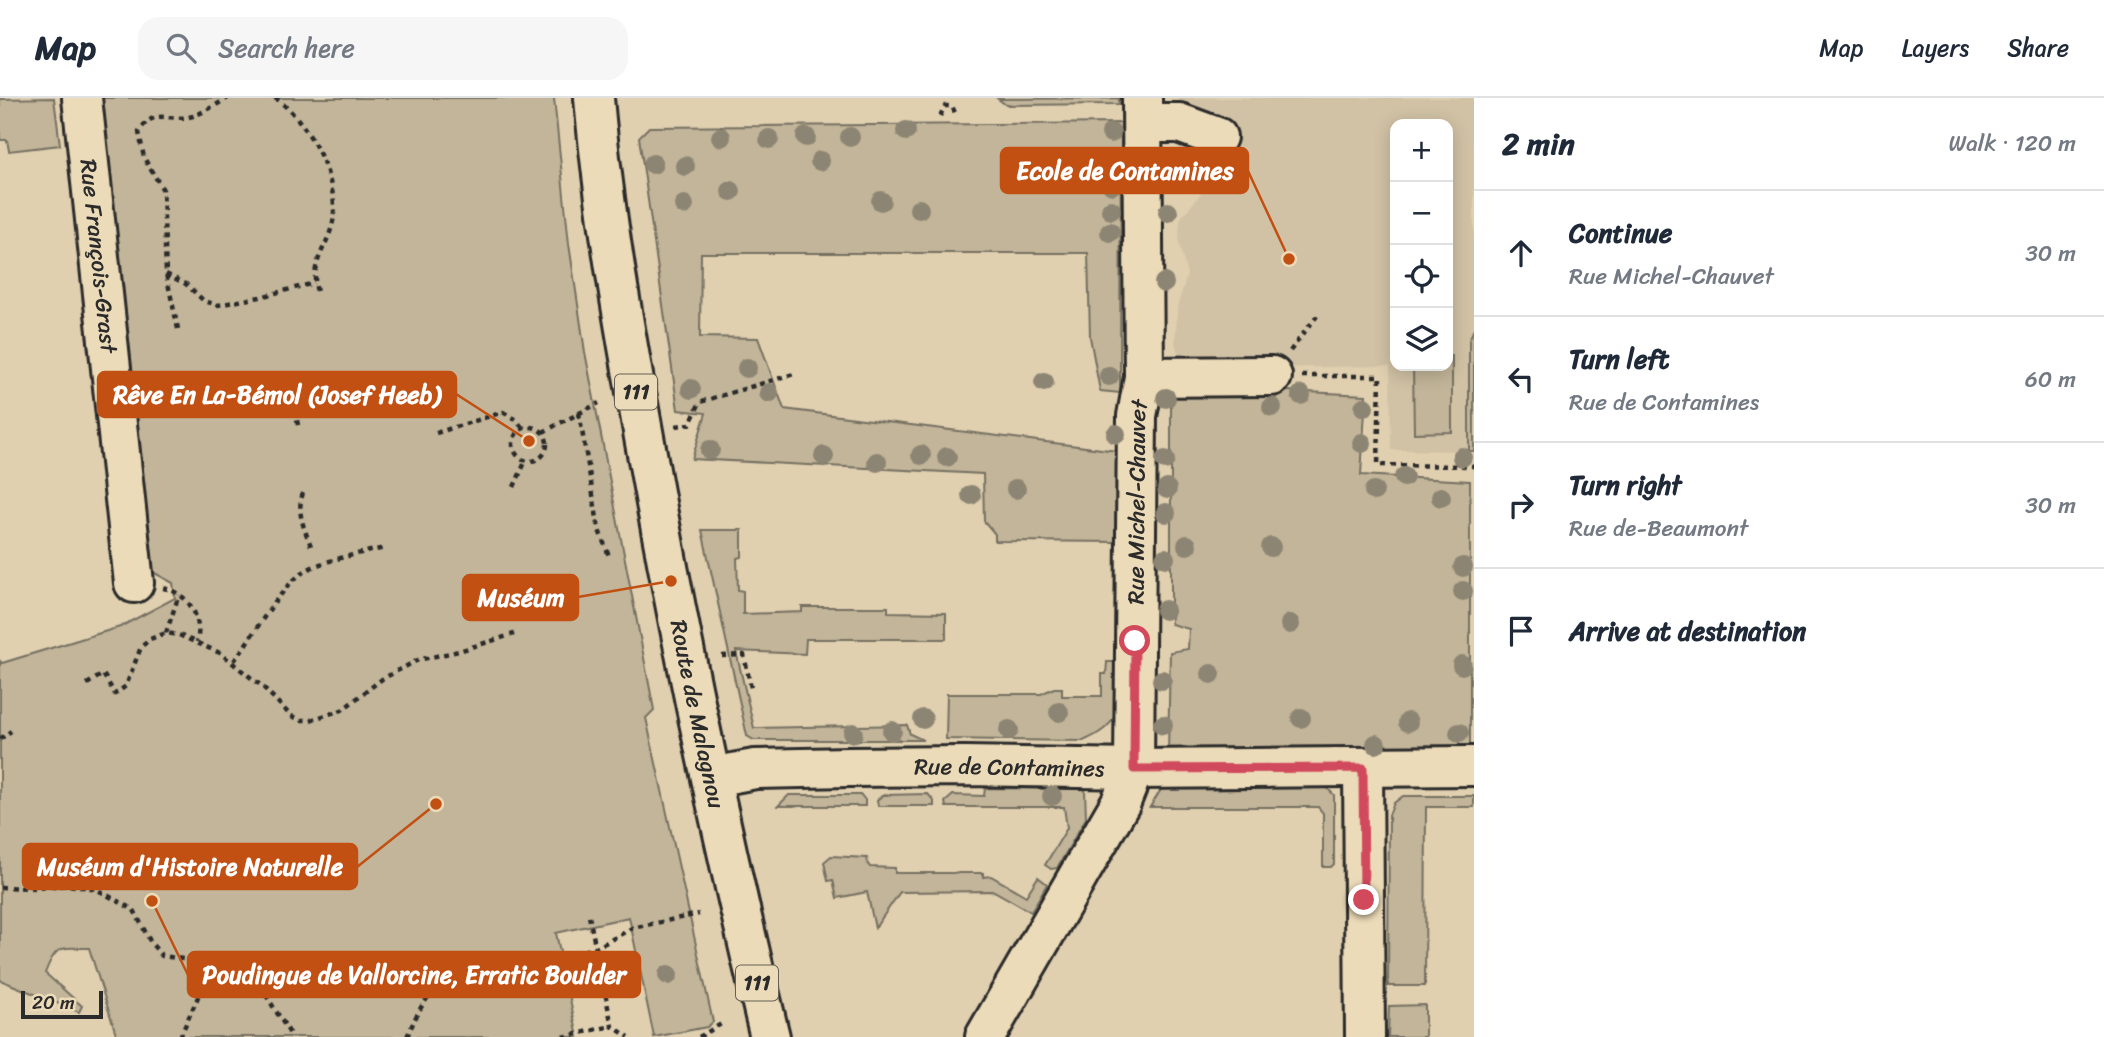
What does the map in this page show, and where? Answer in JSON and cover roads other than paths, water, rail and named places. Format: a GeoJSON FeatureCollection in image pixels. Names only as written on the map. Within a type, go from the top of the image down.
{"type":"FeatureCollection","features":[{"type":"Feature","properties":{"kind":"main road","name":"Rue François-Grast"},"geometry":{"type":"LineString","coordinates":[[82,98],[134,583]]}},
{"type":"Feature","properties":{"kind":"main road","name":"Route de Malagnou"},"geometry":{"type":"LineString","coordinates":[[594,98],[603,181],[663,547],[770,1037]]}},
{"type":"Feature","properties":{"kind":"main road"},"geometry":{"type":"LineString","coordinates":[[1143,110],[1217,137]]}},
{"type":"Feature","properties":{"kind":"main road","name":"Rue Michel-Chauvet"},"geometry":{"type":"LineString","coordinates":[[985,1037],[1121,802],[1134,769],[1136,416],[1144,377],[1143,110]]}},
{"type":"Feature","properties":{"kind":"main road"},"geometry":{"type":"LineString","coordinates":[[1144,377],[1272,376]]}},
{"type":"Feature","properties":{"kind":"main road","name":"Rue de Contamines"},"geometry":{"type":"LineString","coordinates":[[712,777],[755,769],[965,766],[1134,769],[1474,766]]}},
{"type":"Feature","properties":{"kind":"main road"},"geometry":{"type":"LineString","coordinates":[[1363,768],[1365,1037]]}},
{"type":"Feature","properties":{"kind":"place","name":"Ecole de Contamines"},"geometry":{"type":"Point","coordinates":[1289,259]}},
{"type":"Feature","properties":{"kind":"place","name":"Rêve En La-Bémol (Josef Heeb)"},"geometry":{"type":"Point","coordinates":[529,441]}},
{"type":"Feature","properties":{"kind":"place","name":"Muséum"},"geometry":{"type":"Point","coordinates":[671,581]}},
{"type":"Feature","properties":{"kind":"place","name":"Muséum d'Histoire Naturelle"},"geometry":{"type":"Point","coordinates":[436,804]}},
{"type":"Feature","properties":{"kind":"place","name":"Poudingue de Vallorcine, Erratic Boulder"},"geometry":{"type":"Point","coordinates":[152,901]}}]}
